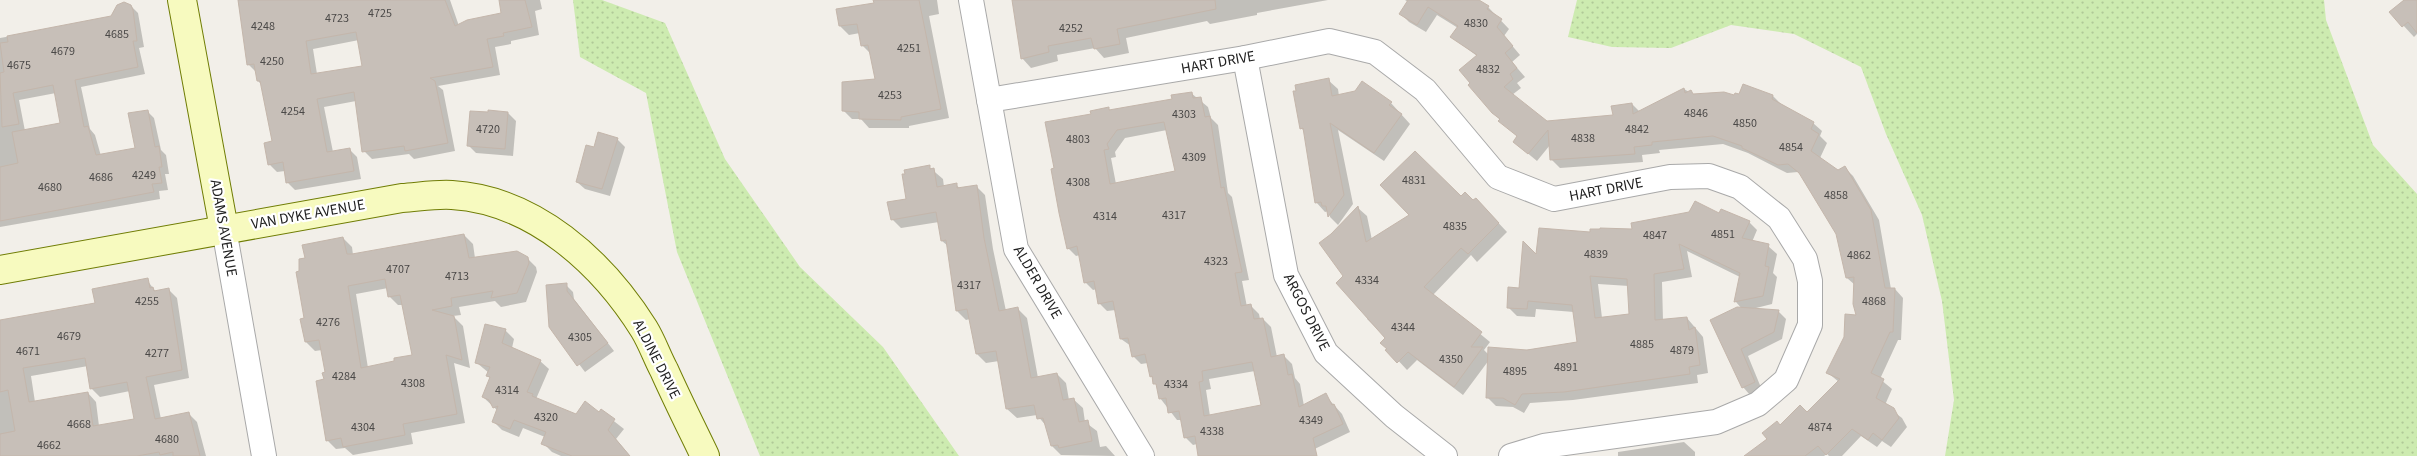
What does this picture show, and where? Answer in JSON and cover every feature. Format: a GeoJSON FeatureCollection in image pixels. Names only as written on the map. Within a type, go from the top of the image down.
{"type":"FeatureCollection","features":[{"type":"Feature","properties":{"kind":"main road","name":"ADAMS AVENUE"},"geometry":{"type":"LineString","coordinates":[[182,0],[224,229]]}},
{"type":"Feature","properties":{"kind":"main road","name":"VAN DYKE AVENUE"},"geometry":{"type":"LineString","coordinates":[[0,270],[402,198],[452,195],[489,202],[521,212],[551,230],[576,249]]}},
{"type":"Feature","properties":{"kind":"main road","name":"ALDINE DRIVE"},"geometry":{"type":"LineString","coordinates":[[576,249],[611,283],[644,330],[705,456]]}},
{"type":"Feature","properties":{"kind":"street","name":"ALDER DRIVE"},"geometry":{"type":"LineString","coordinates":[[971,0],[1016,249],[1142,456]]}},
{"type":"Feature","properties":{"kind":"street","name":"HART DRIVE"},"geometry":{"type":"LineString","coordinates":[[989,100],[1330,42],[1375,52],[1425,90],[1498,177],[1554,199],[1670,177],[1709,176],[1740,187],[1780,218],[1804,258],[1810,281],[1810,325],[1786,380],[1758,404],[1716,422],[1544,446],[1511,456]]}},
{"type":"Feature","properties":{"kind":"street","name":"ARGOS DRIVE"},"geometry":{"type":"LineString","coordinates":[[1244,58],[1286,275],[1326,353],[1394,416],[1445,456]]}},
{"type":"Feature","properties":{"kind":"street","name":"ADAMS AVENUE"},"geometry":{"type":"LineString","coordinates":[[224,229],[264,456]]}},
{"type":"Feature","properties":{"kind":"green space"},"geometry":{"type":"Polygon","coordinates":[[[573,0],[602,0],[665,23],[725,159],[800,267],[883,347],[959,456],[760,456],[677,252],[646,93],[580,57],[573,0]]]}},
{"type":"Feature","properties":{"kind":"green space"},"geometry":{"type":"Polygon","coordinates":[[[1577,0],[2324,0],[2326,20],[2373,145],[2417,194],[2417,456],[1945,456],[1954,400],[1942,301],[1922,215],[1886,134],[1861,67],[1794,34],[1731,25],[1671,48],[1612,47],[1568,37],[1577,0]]]}},
{"type":"Feature","properties":{"kind":"building"},"geometry":{"type":"Polygon","coordinates":[[[238,0],[445,0],[455,26],[467,20],[501,13],[499,0],[525,0],[532,27],[503,33],[504,36],[487,39],[493,67],[430,78],[435,81],[448,143],[405,151],[404,146],[362,152],[354,92],[317,99],[327,152],[350,148],[354,171],[286,183],[283,162],[268,165],[264,143],[272,141],[260,81],[257,81],[254,64],[247,65],[238,0]],[[356,32],[306,41],[311,74],[362,66],[356,32]]]}},
{"type":"Feature","properties":{"kind":"building"},"geometry":{"type":"Polygon","coordinates":[[[873,0],[919,0],[941,109],[901,117],[901,120],[859,119],[859,112],[842,111],[842,82],[875,79],[868,45],[861,46],[857,24],[839,26],[836,9],[874,3],[873,0]]]}},
{"type":"Feature","properties":{"kind":"building"},"geometry":{"type":"Polygon","coordinates":[[[1012,0],[1215,0],[1216,9],[1117,29],[1120,44],[1094,49],[1091,38],[1048,46],[1049,52],[1021,59],[1012,0]]]}},
{"type":"Feature","properties":{"kind":"building"},"geometry":{"type":"Polygon","coordinates":[[[1408,0],[1479,0],[1489,6],[1487,9],[1502,19],[1497,27],[1513,46],[1505,53],[1517,68],[1510,74],[1513,79],[1504,87],[1547,121],[1613,115],[1611,106],[1632,103],[1633,114],[1684,88],[1685,93],[1691,90],[1693,94],[1724,92],[1734,95],[1735,93],[1739,94],[1743,84],[1773,95],[1772,99],[1814,122],[1811,129],[1819,134],[1811,151],[1838,170],[1845,166],[1871,210],[1885,288],[1895,288],[1893,332],[1890,332],[1871,373],[1884,379],[1876,398],[1894,408],[1899,418],[1882,440],[1873,433],[1868,440],[1852,429],[1826,455],[1818,446],[1805,456],[1744,456],[1767,439],[1762,433],[1777,421],[1780,425],[1800,405],[1807,412],[1840,379],[1826,373],[1844,337],[1845,314],[1856,315],[1853,304],[1854,277],[1846,278],[1836,234],[1799,173],[1788,164],[1778,165],[1742,148],[1742,146],[1713,136],[1652,142],[1652,145],[1634,147],[1635,154],[1550,160],[1548,130],[1528,154],[1513,142],[1517,136],[1498,121],[1500,119],[1492,113],[1468,85],[1470,83],[1459,70],[1477,55],[1450,37],[1458,26],[1428,7],[1417,25],[1399,14],[1408,0]]]}},
{"type":"Feature","properties":{"kind":"building"},"geometry":{"type":"Polygon","coordinates":[[[2404,0],[2417,0],[2417,33],[2408,22],[2402,27],[2389,12],[2404,0]]]}},
{"type":"Feature","properties":{"kind":"building"},"geometry":{"type":"Polygon","coordinates":[[[124,2],[131,5],[133,10],[137,41],[133,41],[138,67],[75,80],[84,127],[88,126],[96,155],[135,148],[128,113],[148,110],[155,147],[159,146],[162,167],[159,167],[162,183],[152,184],[154,192],[0,221],[0,167],[18,163],[12,132],[60,123],[53,85],[13,93],[19,124],[2,127],[0,73],[4,72],[0,43],[8,42],[7,36],[111,16],[117,5],[124,2]]]}},
{"type":"Feature","properties":{"kind":"building"},"geometry":{"type":"Polygon","coordinates":[[[1329,78],[1332,96],[1355,91],[1362,81],[1392,102],[1389,105],[1402,114],[1374,153],[1330,123],[1344,195],[1328,217],[1326,206],[1322,206],[1321,202],[1315,203],[1303,128],[1300,129],[1293,91],[1296,91],[1295,85],[1329,78]]]}},
{"type":"Feature","properties":{"kind":"building"},"geometry":{"type":"Polygon","coordinates":[[[1192,92],[1193,98],[1201,97],[1205,117],[1210,116],[1221,188],[1224,187],[1242,272],[1235,273],[1241,306],[1251,304],[1254,319],[1263,318],[1271,357],[1284,354],[1288,375],[1292,374],[1299,407],[1326,393],[1332,405],[1334,404],[1343,424],[1313,438],[1317,456],[1198,456],[1195,436],[1184,438],[1179,411],[1168,413],[1166,398],[1159,399],[1156,384],[1153,384],[1152,376],[1150,377],[1145,354],[1132,357],[1128,338],[1120,339],[1113,301],[1098,304],[1094,281],[1084,283],[1077,246],[1067,249],[1051,169],[1054,168],[1045,122],[1091,114],[1090,111],[1109,107],[1109,110],[1172,99],[1171,95],[1192,92]],[[1164,122],[1117,130],[1107,144],[1109,149],[1104,150],[1110,184],[1175,171],[1164,122]],[[1252,362],[1202,371],[1203,381],[1199,382],[1204,416],[1261,405],[1252,362]]]}},
{"type":"Feature","properties":{"kind":"building"},"geometry":{"type":"Polygon","coordinates":[[[488,110],[508,112],[505,149],[467,146],[470,111],[488,112],[488,110]]]}},
{"type":"Feature","properties":{"kind":"building"},"geometry":{"type":"Polygon","coordinates":[[[598,132],[618,138],[602,189],[576,182],[586,145],[594,147],[598,132]]]}},
{"type":"Feature","properties":{"kind":"building"},"geometry":{"type":"Polygon","coordinates":[[[1415,151],[1461,196],[1465,192],[1473,200],[1476,198],[1499,223],[1468,254],[1461,248],[1424,287],[1482,332],[1471,347],[1483,347],[1454,387],[1408,352],[1397,363],[1380,343],[1385,338],[1336,283],[1343,276],[1319,243],[1331,234],[1358,206],[1366,242],[1409,215],[1380,185],[1415,151]]]}},
{"type":"Feature","properties":{"kind":"building"},"geometry":{"type":"Polygon","coordinates":[[[930,165],[930,169],[934,168],[937,187],[957,183],[957,188],[977,185],[984,238],[999,311],[1018,307],[1031,378],[1057,373],[1063,400],[1074,398],[1079,422],[1088,420],[1092,441],[1059,448],[1058,445],[1051,446],[1043,418],[1037,419],[1034,405],[1006,409],[996,351],[976,354],[967,309],[956,311],[946,240],[941,241],[936,212],[891,220],[887,202],[906,199],[902,174],[905,174],[904,170],[930,165]]]}},
{"type":"Feature","properties":{"kind":"building"},"geometry":{"type":"Polygon","coordinates":[[[1695,201],[1719,213],[1721,209],[1750,221],[1742,238],[1769,244],[1765,266],[1769,267],[1763,296],[1734,302],[1740,273],[1679,244],[1684,269],[1654,274],[1655,320],[1687,317],[1689,330],[1695,327],[1700,365],[1689,367],[1690,374],[1564,392],[1522,394],[1515,405],[1503,398],[1486,398],[1488,347],[1527,350],[1577,342],[1572,305],[1528,301],[1527,309],[1507,308],[1508,287],[1519,288],[1523,241],[1536,254],[1539,228],[1590,232],[1590,229],[1600,228],[1632,229],[1631,223],[1689,212],[1695,201]],[[1590,276],[1595,318],[1629,314],[1627,279],[1590,276]]]}},
{"type":"Feature","properties":{"kind":"building"},"geometry":{"type":"Polygon","coordinates":[[[464,234],[469,258],[517,251],[528,257],[529,263],[517,293],[491,298],[493,291],[451,298],[452,306],[432,310],[454,316],[462,360],[446,355],[457,414],[403,424],[405,435],[343,447],[341,438],[326,441],[316,381],[324,379],[322,373],[325,372],[319,340],[305,342],[300,319],[304,318],[296,272],[299,271],[299,259],[305,258],[302,245],[343,237],[347,254],[464,234]],[[385,279],[348,286],[361,368],[394,361],[394,358],[412,355],[400,295],[388,297],[385,279]]]}},
{"type":"Feature","properties":{"kind":"building"},"geometry":{"type":"Polygon","coordinates":[[[148,278],[150,288],[153,287],[154,291],[169,288],[182,370],[146,377],[155,419],[189,412],[200,456],[173,456],[173,452],[160,455],[159,452],[137,456],[0,456],[0,434],[15,431],[8,390],[0,392],[0,320],[95,303],[92,289],[148,278]],[[85,358],[23,368],[29,402],[88,392],[93,426],[134,419],[127,382],[90,389],[85,358]]]}},
{"type":"Feature","properties":{"kind":"building"},"geometry":{"type":"Polygon","coordinates":[[[567,283],[567,291],[608,343],[577,366],[549,327],[546,285],[567,283]]]}},
{"type":"Feature","properties":{"kind":"building"},"geometry":{"type":"Polygon","coordinates":[[[1737,307],[1779,310],[1774,332],[1741,349],[1755,382],[1742,388],[1710,320],[1737,307]]]}},
{"type":"Feature","properties":{"kind":"building"},"geometry":{"type":"Polygon","coordinates":[[[485,324],[506,329],[502,343],[541,360],[527,392],[533,394],[532,396],[576,414],[585,401],[599,412],[601,409],[615,419],[608,430],[630,456],[572,456],[541,444],[546,432],[514,420],[510,429],[492,422],[498,406],[493,408],[489,400],[482,397],[490,377],[486,376],[490,367],[475,363],[485,324]]]}}]}
